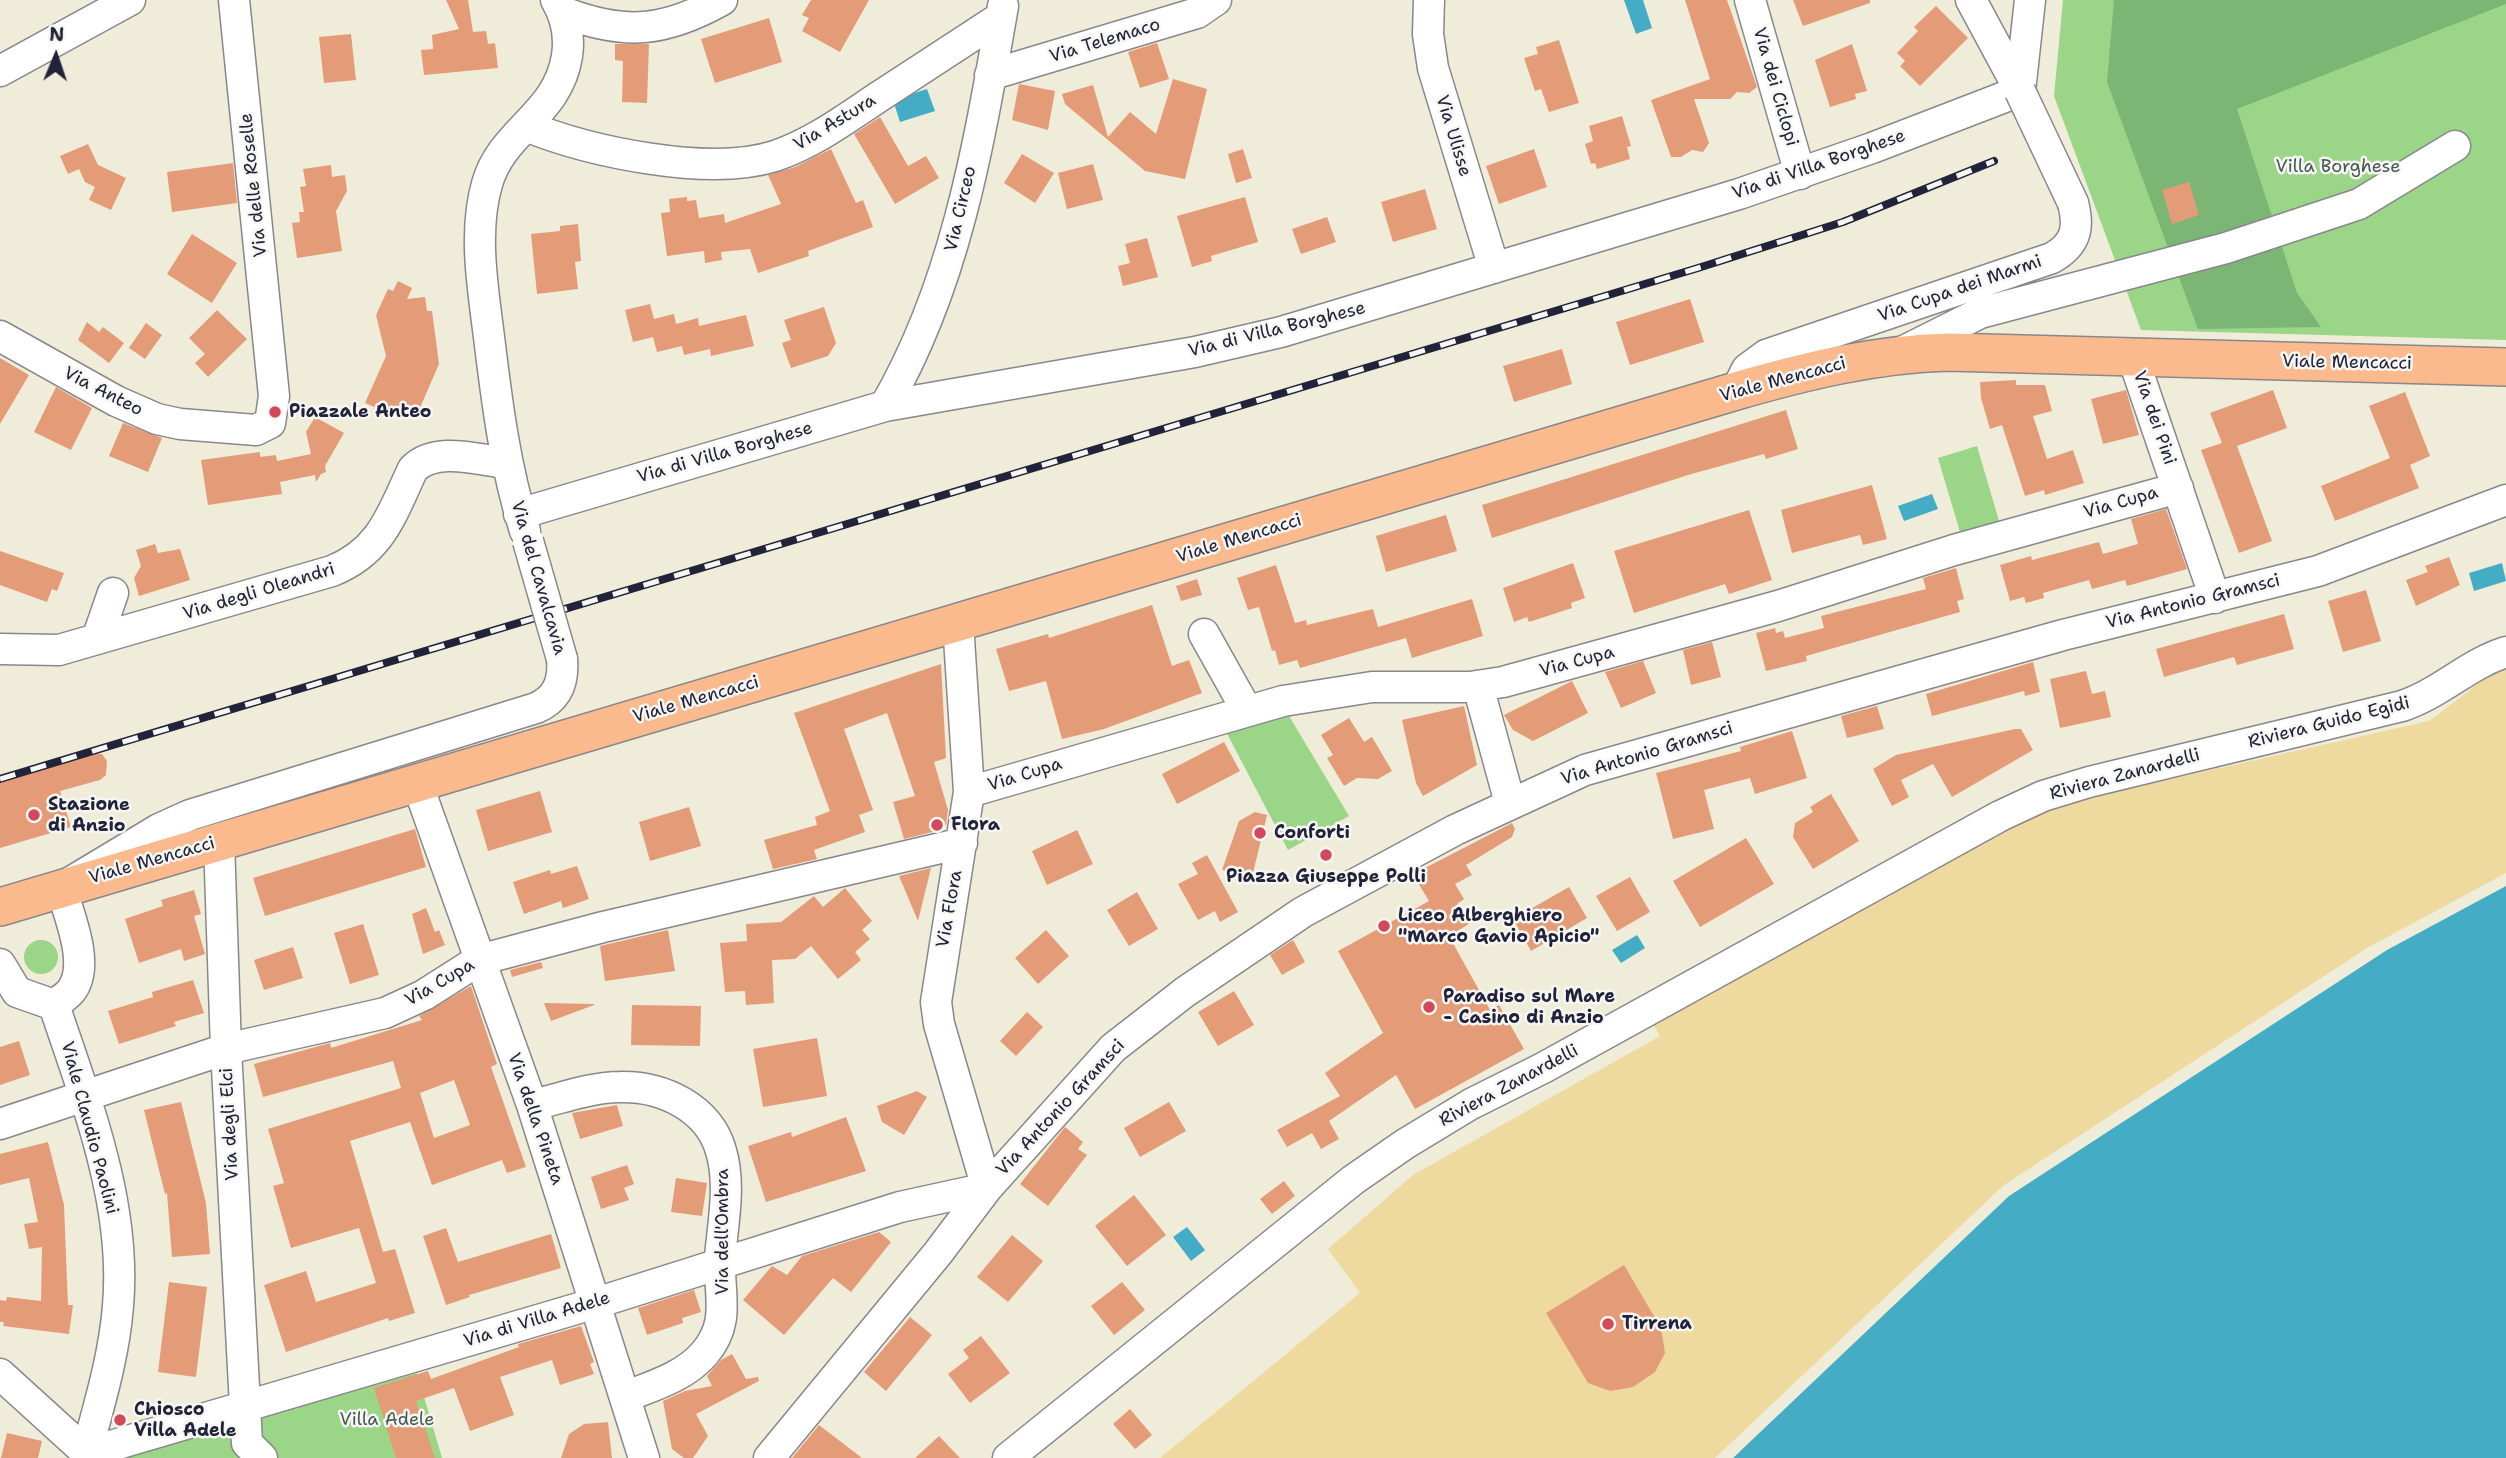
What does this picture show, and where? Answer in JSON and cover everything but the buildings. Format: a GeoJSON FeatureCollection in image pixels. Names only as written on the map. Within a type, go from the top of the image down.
{"type":"FeatureCollection","features":[{"type":"Feature","properties":{"kind":"main road","name":"Viale Mencacci"},"geometry":{"type":"LineString","coordinates":[[0,907],[1736,391],[1825,368],[1895,355],[1967,352],[2506,367]]}},
{"type":"Feature","properties":{"kind":"street"},"geometry":{"type":"LineString","coordinates":[[0,71],[130,0]]}},
{"type":"Feature","properties":{"kind":"street","name":"Via delle Roselle"},"geometry":{"type":"LineString","coordinates":[[234,0],[271,371],[273,418],[267,427],[256,430]]}},
{"type":"Feature","properties":{"kind":"street"},"geometry":{"type":"LineString","coordinates":[[559,6],[611,28],[643,28],[674,22],[722,0]]}},
{"type":"Feature","properties":{"kind":"street","name":"Via Telemaco"},"geometry":{"type":"LineString","coordinates":[[990,75],[1198,13],[1216,0]]}},
{"type":"Feature","properties":{"kind":"street","name":"Via Ulisse"},"geometry":{"type":"LineString","coordinates":[[1429,0],[1428,34],[1433,68],[1494,268]]}},
{"type":"Feature","properties":{"kind":"street","name":"Via dei Ciclopi"},"geometry":{"type":"LineString","coordinates":[[1750,0],[1801,174]]}},
{"type":"Feature","properties":{"kind":"street","name":"Via Cupa dei Marmi"},"geometry":{"type":"LineString","coordinates":[[1736,391],[1747,369],[1766,355],[2043,262],[2068,247],[2077,230],[2073,203],[2020,91],[1971,0]]}},
{"type":"Feature","properties":{"kind":"street"},"geometry":{"type":"LineString","coordinates":[[2020,91],[2030,0]]}},
{"type":"Feature","properties":{"kind":"street","name":"Via del Cavalcavia"},"geometry":{"type":"LineString","coordinates":[[61,888],[149,835],[190,815],[536,708],[548,701],[557,690],[562,679],[562,659],[523,528],[507,463],[483,290],[481,228],[486,186],[501,152],[548,103],[561,81],[568,48],[559,6]]}},
{"type":"Feature","properties":{"kind":"street","name":"Via Circeo"},"geometry":{"type":"LineString","coordinates":[[885,406],[919,342],[945,275],[965,197],[1003,9]]}},
{"type":"Feature","properties":{"kind":"street","name":"Via Astura"},"geometry":{"type":"LineString","coordinates":[[526,126],[579,145],[673,160],[720,164],[763,159],[819,136],[1003,9]]}},
{"type":"Feature","properties":{"kind":"street","name":"Via di Villa Borghese"},"geometry":{"type":"LineString","coordinates":[[523,528],[885,406],[1241,342],[1801,174],[2020,91]]}},
{"type":"Feature","properties":{"kind":"street"},"geometry":{"type":"LineString","coordinates":[[1895,355],[1980,313],[2226,247],[2359,204],[2455,146]]}},
{"type":"Feature","properties":{"kind":"street","name":"Via Anteo"},"geometry":{"type":"LineString","coordinates":[[0,336],[137,411],[180,424],[256,430]]}},
{"type":"Feature","properties":{"kind":"street","name":"Via dei Pini"},"geometry":{"type":"LineString","coordinates":[[2133,358],[2215,598]]}},
{"type":"Feature","properties":{"kind":"street","name":"Via degli Oleandri"},"geometry":{"type":"LineString","coordinates":[[0,649],[52,651],[348,565],[377,541],[413,469],[424,460],[447,456],[507,463]]}},
{"type":"Feature","properties":{"kind":"street","name":"Via Cupa"},"geometry":{"type":"LineString","coordinates":[[968,792],[1247,709],[1372,687],[1478,686],[1512,680],[1778,606],[1954,550],[2178,488]]}},
{"type":"Feature","properties":{"kind":"street","name":"Via Antonio Gramsci"},"geometry":{"type":"LineString","coordinates":[[769,1458],[938,1253],[987,1188],[1113,1048],[1185,992],[1303,912],[1510,803],[1571,774],[2063,635],[2318,571],[2506,500]]}},
{"type":"Feature","properties":{"kind":"street"},"geometry":{"type":"LineString","coordinates":[[97,639],[113,593]]}},
{"type":"Feature","properties":{"kind":"street","name":"Via Flora"},"geometry":{"type":"LineString","coordinates":[[958,622],[968,792],[962,843],[937,976],[936,1002],[939,1024],[987,1188]]}},
{"type":"Feature","properties":{"kind":"street"},"geometry":{"type":"LineString","coordinates":[[1204,634],[1247,709]]}},
{"type":"Feature","properties":{"kind":"street","name":"Riviera Guido Egidi"},"geometry":{"type":"LineString","coordinates":[[2223,750],[2412,703],[2442,688],[2474,664],[2506,652]]}},
{"type":"Feature","properties":{"kind":"street"},"geometry":{"type":"LineString","coordinates":[[1478,686],[1510,803]]}},
{"type":"Feature","properties":{"kind":"street","name":"Riviera Zanardelli"},"geometry":{"type":"LineString","coordinates":[[1008,1458],[1321,1204],[1405,1144],[1471,1104],[1543,1068],[2018,807],[2079,784],[2223,750]]}},
{"type":"Feature","properties":{"kind":"street","name":"Via della Pineta"},"geometry":{"type":"LineString","coordinates":[[417,783],[531,1105],[644,1458]]}},
{"type":"Feature","properties":{"kind":"street","name":"Via degli Elci"},"geometry":{"type":"LineString","coordinates":[[219,842],[226,1049],[247,1443],[262,1458]]}},
{"type":"Feature","properties":{"kind":"street","name":"Via Cupa"},"geometry":{"type":"LineString","coordinates":[[0,1124],[226,1049],[384,1013],[424,995],[479,960],[603,927],[962,843]]}},
{"type":"Feature","properties":{"kind":"street"},"geometry":{"type":"LineString","coordinates":[[0,964],[17,992],[54,1005],[72,990],[79,973],[78,956],[61,888]]}},
{"type":"Feature","properties":{"kind":"street","name":"Viale Claudio Paolini"},"geometry":{"type":"LineString","coordinates":[[54,1005],[84,1096],[113,1206],[119,1288],[114,1339],[86,1456]]}},
{"type":"Feature","properties":{"kind":"street","name":"Via dell'Ombra"},"geometry":{"type":"LineString","coordinates":[[531,1105],[621,1087],[659,1092],[699,1114],[711,1128],[723,1162],[726,1194],[720,1262],[722,1314],[710,1347],[678,1375],[625,1397]]}},
{"type":"Feature","properties":{"kind":"street","name":"Via di Villa Adele"},"geometry":{"type":"LineString","coordinates":[[86,1456],[245,1406],[596,1303],[914,1203],[987,1188]]}},
{"type":"Feature","properties":{"kind":"street"},"geometry":{"type":"LineString","coordinates":[[0,1374],[86,1456]]}},
{"type":"Feature","properties":{"kind":"green space","name":"Villa Borghese"},"geometry":{"type":"Polygon","coordinates":[[[2063,0],[2506,0],[2506,340],[2141,330],[2054,96],[2063,0]]]}},
{"type":"Feature","properties":{"kind":"green space"},"geometry":{"type":"Polygon","coordinates":[[[2114,0],[2506,0],[2506,4],[2237,109],[2297,293],[2321,327],[2198,329],[2107,82],[2114,0]]]}},
{"type":"Feature","properties":{"kind":"green space"},"geometry":{"type":"Polygon","coordinates":[[[1977,446],[1999,521],[1960,532],[1938,458],[1977,446]]]}},
{"type":"Feature","properties":{"kind":"green space"},"geometry":{"type":"Polygon","coordinates":[[[1289,716],[1349,816],[1288,850],[1223,726],[1289,716]]]}},
{"type":"Feature","properties":{"kind":"green space"},"geometry":{"type":"Polygon","coordinates":[[[41,940],[53,945],[58,957],[53,969],[41,974],[29,969],[24,957],[29,945],[41,940]]]}},
{"type":"Feature","properties":{"kind":"green space","name":"Villa Adele"},"geometry":{"type":"Polygon","coordinates":[[[417,1373],[442,1458],[121,1458],[417,1373]]]}},
{"type":"Feature","properties":{"kind":"sand"},"geometry":{"type":"Polygon","coordinates":[[[2506,669],[2506,873],[2367,948],[2004,1185],[1715,1458],[1160,1458],[1360,1293],[1328,1249],[1413,1175],[1660,1036],[1650,1019],[2038,809],[2429,721],[2491,674],[2506,669]]]}},
{"type":"Feature","properties":{"kind":"water"},"geometry":{"type":"Polygon","coordinates":[[[1624,0],[1643,0],[1652,28],[1636,34],[1624,0]]]}},
{"type":"Feature","properties":{"kind":"water"},"geometry":{"type":"Polygon","coordinates":[[[927,89],[935,111],[900,122],[893,100],[927,89]]]}},
{"type":"Feature","properties":{"kind":"water"},"geometry":{"type":"Polygon","coordinates":[[[1932,494],[1938,509],[1904,521],[1898,506],[1932,494]]]}},
{"type":"Feature","properties":{"kind":"water"},"geometry":{"type":"Polygon","coordinates":[[[2502,563],[2506,581],[2474,591],[2469,573],[2502,563]]]}},
{"type":"Feature","properties":{"kind":"water"},"geometry":{"type":"Polygon","coordinates":[[[2506,886],[2506,1458],[1733,1458],[2009,1196],[2387,950],[2506,886]]]}},
{"type":"Feature","properties":{"kind":"water"},"geometry":{"type":"Polygon","coordinates":[[[1637,935],[1645,948],[1621,963],[1612,950],[1637,935]]]}},
{"type":"Feature","properties":{"kind":"water"},"geometry":{"type":"Polygon","coordinates":[[[1187,1227],[1205,1250],[1191,1261],[1173,1237],[1187,1227]]]}},
{"type":"Feature","properties":{"kind":"railway"},"geometry":{"type":"LineString","coordinates":[[0,779],[1698,268],[1843,222],[1994,161]]}},
{"type":"Feature","properties":{"kind":"place","name":"Piazzale Anteo"},"geometry":{"type":"Point","coordinates":[275,412]}},
{"type":"Feature","properties":{"kind":"place","name":"Stazione di Anzio"},"geometry":{"type":"Point","coordinates":[34,815]}},
{"type":"Feature","properties":{"kind":"place","name":"Flora"},"geometry":{"type":"Point","coordinates":[937,825]}},
{"type":"Feature","properties":{"kind":"place","name":"Conforti"},"geometry":{"type":"Point","coordinates":[1260,833]}},
{"type":"Feature","properties":{"kind":"place","name":"Piazza Giuseppe Polli"},"geometry":{"type":"Point","coordinates":[1326,855]}},
{"type":"Feature","properties":{"kind":"place","name":"Liceo Alberghiero \"Marco Gavio Apicio\""},"geometry":{"type":"Point","coordinates":[1384,926]}},
{"type":"Feature","properties":{"kind":"place","name":"Paradiso sul Mare - Casino di Anzio"},"geometry":{"type":"Point","coordinates":[1429,1007]}},
{"type":"Feature","properties":{"kind":"place","name":"Tirrena"},"geometry":{"type":"Point","coordinates":[1608,1324]}},
{"type":"Feature","properties":{"kind":"place","name":"Chiosco Villa Adele"},"geometry":{"type":"Point","coordinates":[120,1420]}}]}
